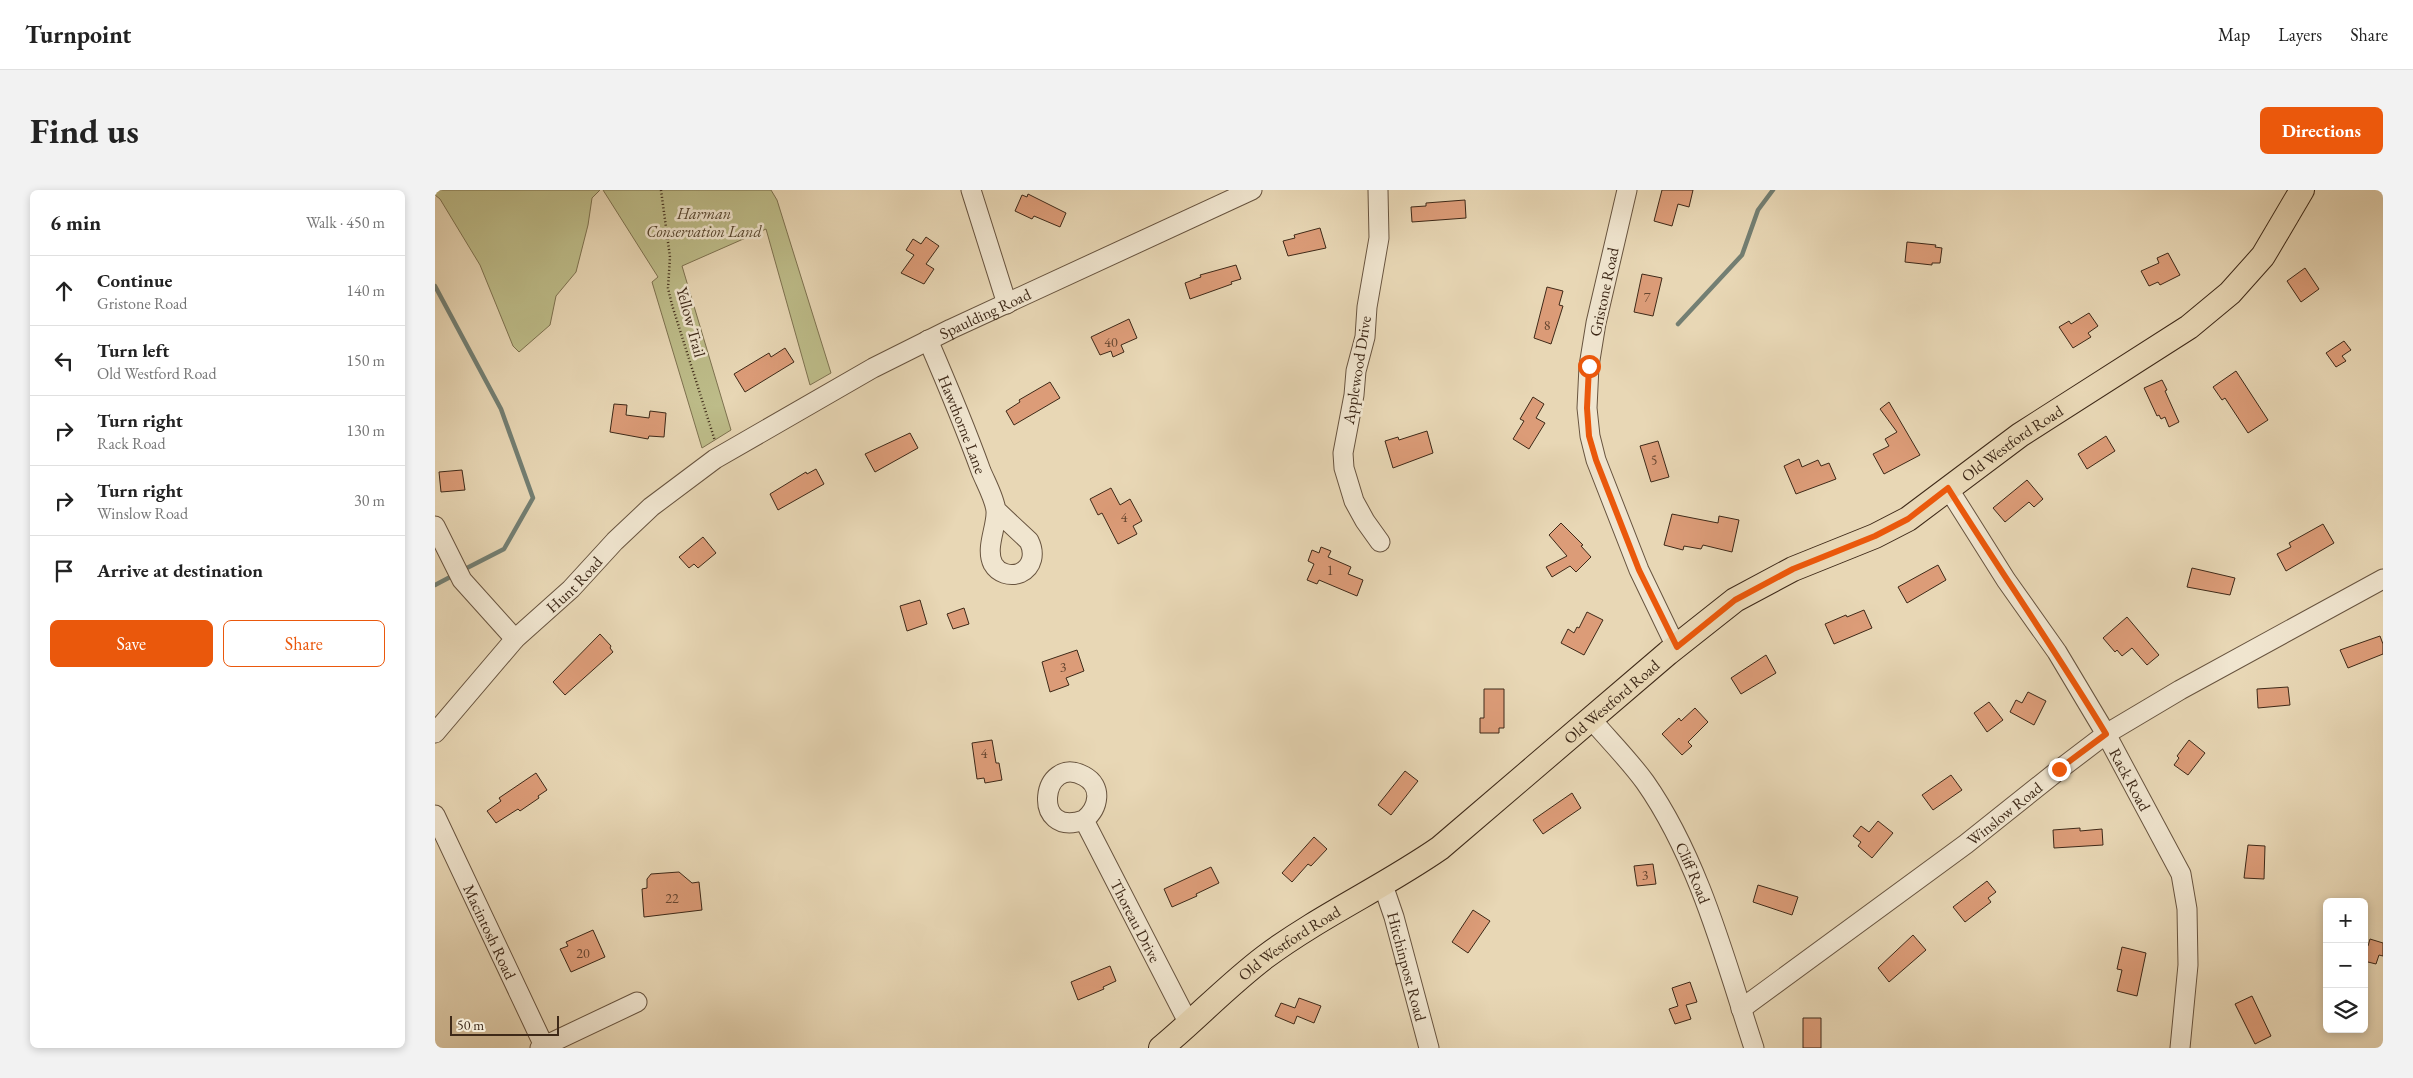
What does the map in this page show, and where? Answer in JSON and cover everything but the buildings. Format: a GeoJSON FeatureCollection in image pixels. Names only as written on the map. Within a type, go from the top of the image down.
{"type":"FeatureCollection","features":[{"type":"Feature","properties":{"kind":"main road","name":"Old Westford Road"},"geometry":{"type":"LineString","coordinates":[[1161,1048],[1265,957],[1440,848],[1591,719],[1735,600],[1793,569],[1875,536],[1908,519],[2020,435],[2189,327],[2230,293],[2263,256],[2302,190]]}},
{"type":"Feature","properties":{"kind":"street"},"geometry":{"type":"LineString","coordinates":[[971,190],[1007,304]]}},
{"type":"Feature","properties":{"kind":"street","name":"Spaulding Road"},"geometry":{"type":"LineString","coordinates":[[723,454],[873,368],[928,340],[1252,190]]}},
{"type":"Feature","properties":{"kind":"street","name":"Applewood Drive"},"geometry":{"type":"LineString","coordinates":[[1378,190],[1379,238],[1369,288],[1365,337],[1356,371],[1354,395],[1343,453],[1344,468],[1354,501],[1380,542]]}},
{"type":"Feature","properties":{"kind":"street","name":"Gristone Road"},"geometry":{"type":"LineString","coordinates":[[1627,190],[1594,331],[1587,399],[1589,436],[1596,460],[1639,570],[1677,647]]}},
{"type":"Feature","properties":{"kind":"street","name":"Hawthorne Lane"},"geometry":{"type":"LineString","coordinates":[[928,340],[962,420],[996,510]]}},
{"type":"Feature","properties":{"kind":"street","name":"Hunt Road"},"geometry":{"type":"LineString","coordinates":[[435,733],[515,639],[571,589],[615,541],[651,507],[683,481],[723,454]]}},
{"type":"Feature","properties":{"kind":"street","name":"Rack Road"},"geometry":{"type":"LineString","coordinates":[[1948,488],[2006,580],[2057,652],[2106,734],[2181,874],[2187,909],[2188,965],[2180,1048]]}},
{"type":"Feature","properties":{"kind":"street"},"geometry":{"type":"LineString","coordinates":[[435,526],[463,580],[515,639]]}},
{"type":"Feature","properties":{"kind":"street","name":"Winslow Road"},"geometry":{"type":"LineString","coordinates":[[1741,1009],[1966,844],[2059,769],[2106,734],[2180,690],[2383,579]]}},
{"type":"Feature","properties":{"kind":"street","name":"Cliff Road"},"geometry":{"type":"LineString","coordinates":[[1591,719],[1645,782],[1671,825],[1694,873],[1754,1048]]}},
{"type":"Feature","properties":{"kind":"street","name":"Macintosh Road"},"geometry":{"type":"LineString","coordinates":[[435,815],[543,1047]]}},
{"type":"Feature","properties":{"kind":"street","name":"Thoreau Drive"},"geometry":{"type":"LineString","coordinates":[[1084,820],[1189,1024]]}},
{"type":"Feature","properties":{"kind":"street","name":"Hitchinpost Road"},"geometry":{"type":"LineString","coordinates":[[1383,884],[1394,917],[1429,1048]]}},
{"type":"Feature","properties":{"kind":"street"},"geometry":{"type":"LineString","coordinates":[[543,1047],[637,1002]]}},
{"type":"Feature","properties":{"kind":"path","name":"Yellow Trail"},"geometry":{"type":"LineString","coordinates":[[661,190],[670,257],[668,288],[672,305],[723,454]]}},
{"type":"Feature","properties":{"kind":"green space"},"geometry":{"type":"Polygon","coordinates":[[[435,190],[600,190],[592,198],[588,225],[576,272],[556,296],[550,325],[519,352],[513,346],[480,265],[440,199],[435,195],[435,190]]]}},
{"type":"Feature","properties":{"kind":"green space","name":"Harman Conservation Land"},"geometry":{"type":"Polygon","coordinates":[[[603,190],[771,190],[777,200],[831,373],[810,385],[766,229],[682,266],[731,430],[702,448],[652,282],[658,277],[603,190]]]}},
{"type":"Feature","properties":{"kind":"waterway"},"geometry":{"type":"LineString","coordinates":[[1678,324],[1742,255],[1758,210],[1773,190]]}},
{"type":"Feature","properties":{"kind":"waterway"},"geometry":{"type":"LineString","coordinates":[[435,286],[501,409],[533,498],[504,549],[463,570]]}},
{"type":"Feature","properties":{"kind":"waterway"},"geometry":{"type":"LineString","coordinates":[[435,585],[454,575]]}},
{"type":"Feature","properties":{"kind":"route"},"geometry":{"type":"LineString","coordinates":[[1589,366],[1587,408],[1589,436],[1596,460],[1639,570],[1677,647],[1735,600],[1793,569],[1875,536],[1908,519],[1948,488],[2006,580],[2057,652],[2106,734],[2059,769]]}}]}
